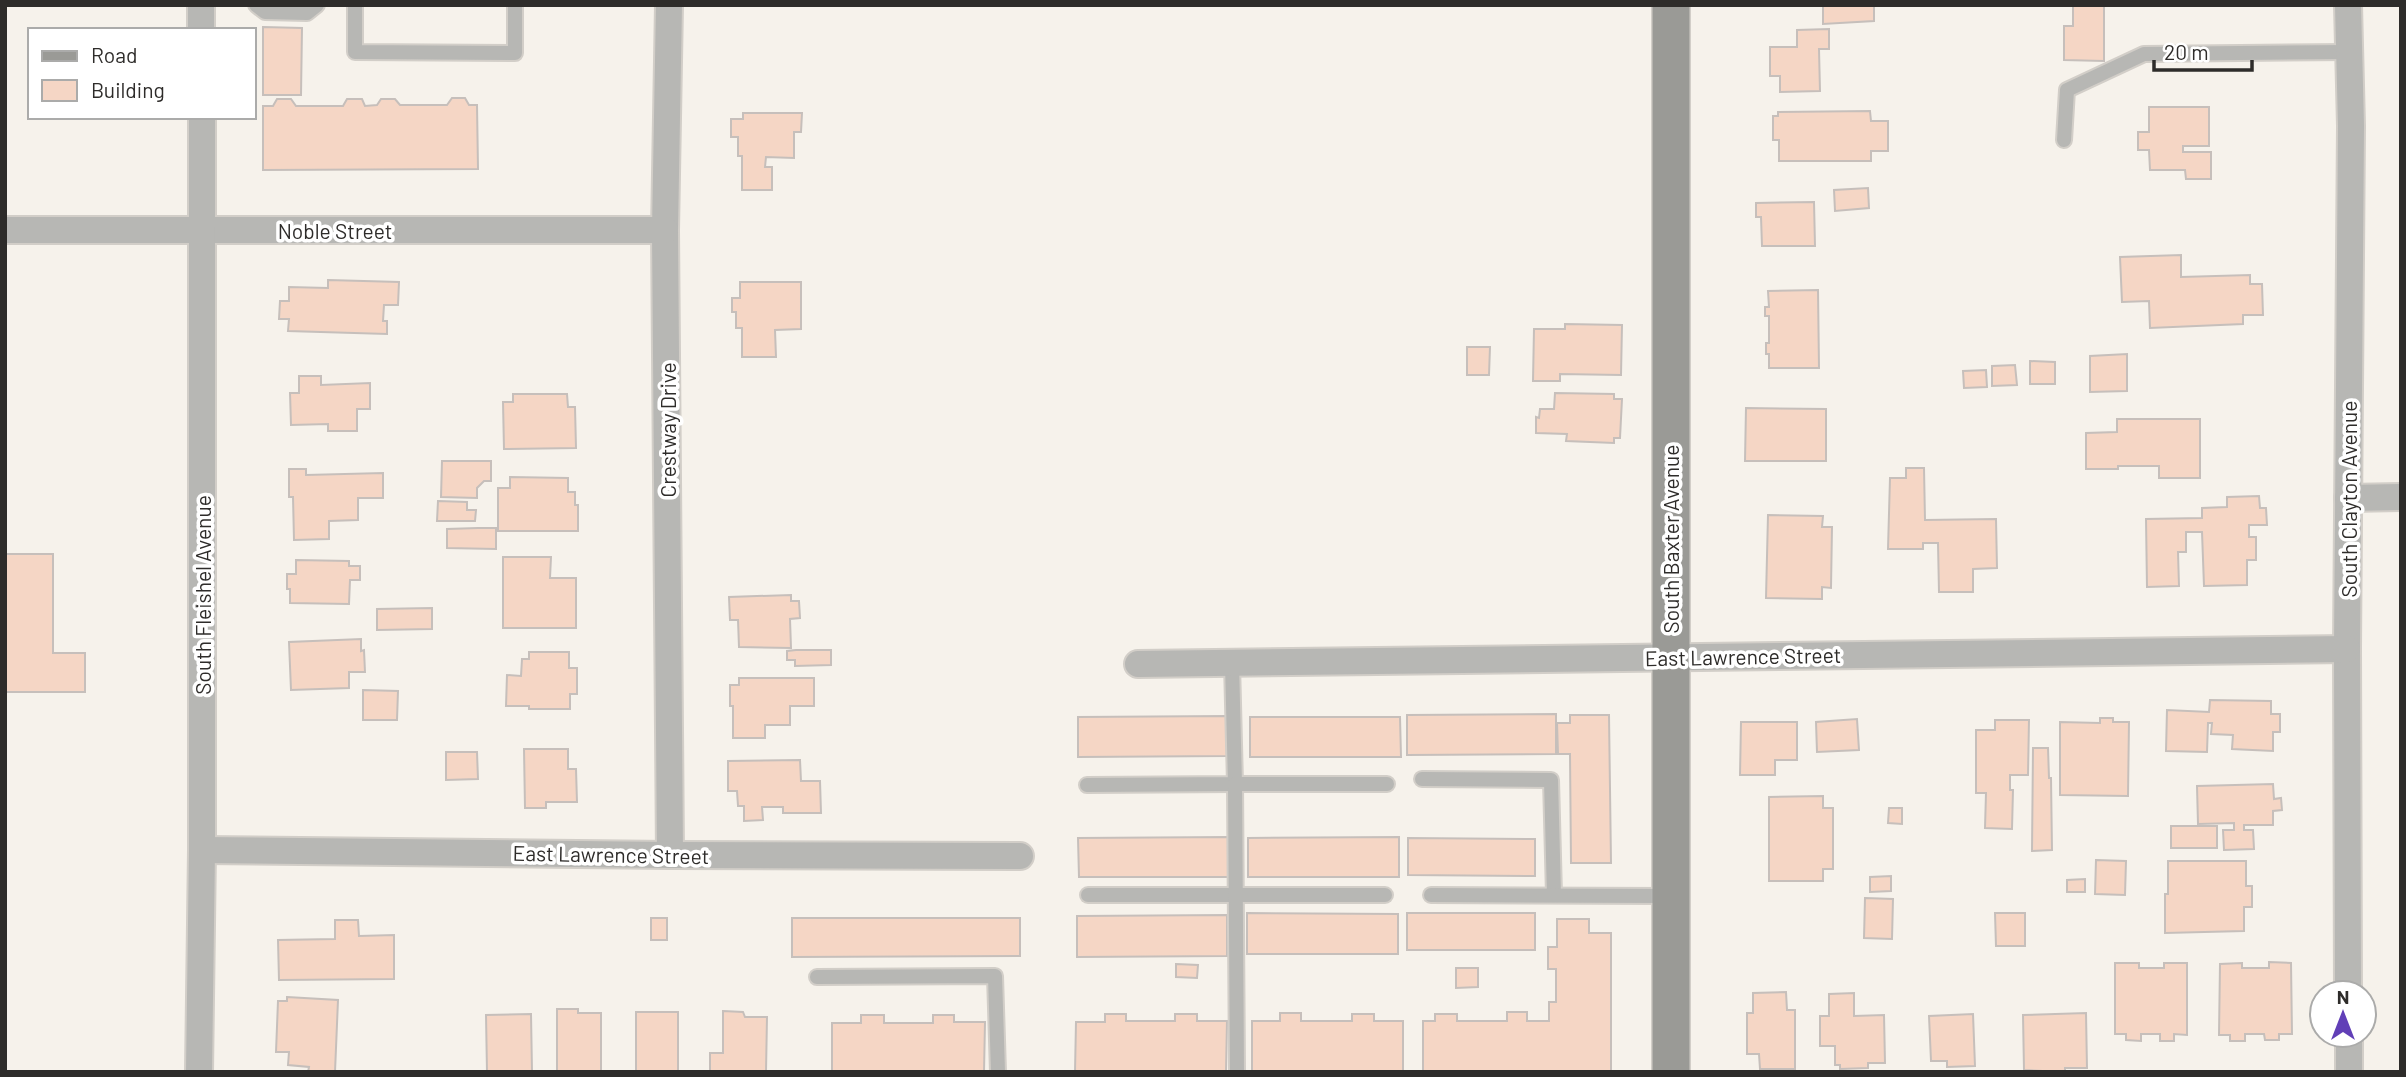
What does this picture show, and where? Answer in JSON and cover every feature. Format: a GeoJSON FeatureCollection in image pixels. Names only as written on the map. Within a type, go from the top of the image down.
{"type":"FeatureCollection","features":[{"type":"Feature","properties":{"kind":"street"},"geometry":{"type":"LineString","coordinates":[[201,5],[201,28]]}},
{"type":"Feature","properties":{"kind":"street","name":"Crestway Drive"},"geometry":{"type":"LineString","coordinates":[[669,5],[665,230],[670,855]]}},
{"type":"Feature","properties":{"kind":"street","name":"South Baxter Avenue"},"geometry":{"type":"LineString","coordinates":[[1671,5],[1671,1072]]}},
{"type":"Feature","properties":{"kind":"street","name":"South Clayton Avenue"},"geometry":{"type":"LineString","coordinates":[[2348,5],[2351,140],[2347,649],[2348,979]]}},
{"type":"Feature","properties":{"kind":"street","name":"South Fleishel Avenue"},"geometry":{"type":"LineString","coordinates":[[200,1072],[202,119]]}},
{"type":"Feature","properties":{"kind":"street","name":"Noble Street"},"geometry":{"type":"LineString","coordinates":[[5,230],[665,230]]}},
{"type":"Feature","properties":{"kind":"street"},"geometry":{"type":"LineString","coordinates":[[2348,498],[2401,498]]}},
{"type":"Feature","properties":{"kind":"street","name":"East Lawrence Street"},"geometry":{"type":"LineString","coordinates":[[1138,664],[2347,649]]}},
{"type":"Feature","properties":{"kind":"street","name":"East Lawrence Street"},"geometry":{"type":"LineString","coordinates":[[202,850],[1020,856]]}},
{"type":"Feature","properties":{"kind":"street"},"geometry":{"type":"LineString","coordinates":[[2349,1049],[2349,1072]]}},
{"type":"Feature","properties":{"kind":"lane"},"geometry":{"type":"LineString","coordinates":[[256,5],[264,12],[296,13],[307,13],[317,5]]}},
{"type":"Feature","properties":{"kind":"lane"},"geometry":{"type":"LineString","coordinates":[[355,5],[355,52],[515,52],[515,5]]}},
{"type":"Feature","properties":{"kind":"lane"},"geometry":{"type":"LineString","coordinates":[[2063,140],[2067,90],[2144,54],[2349,52]]}},
{"type":"Feature","properties":{"kind":"lane"},"geometry":{"type":"LineString","coordinates":[[1233,663],[1237,1072]]}},
{"type":"Feature","properties":{"kind":"lane"},"geometry":{"type":"LineString","coordinates":[[1422,779],[1551,780],[1554,895]]}},
{"type":"Feature","properties":{"kind":"lane"},"geometry":{"type":"LineString","coordinates":[[1087,785],[1387,784]]}},
{"type":"Feature","properties":{"kind":"lane"},"geometry":{"type":"LineString","coordinates":[[1088,895],[1385,895]]}},
{"type":"Feature","properties":{"kind":"lane"},"geometry":{"type":"LineString","coordinates":[[1431,895],[1670,896]]}},
{"type":"Feature","properties":{"kind":"lane"},"geometry":{"type":"LineString","coordinates":[[817,977],[995,976],[998,1072]]}},
{"type":"Feature","properties":{"kind":"building"},"geometry":{"type":"Polygon","coordinates":[[[1823,5],[1874,5],[1874,21],[1823,24],[1823,5]]]}},
{"type":"Feature","properties":{"kind":"building"},"geometry":{"type":"Polygon","coordinates":[[[2073,5],[2104,5],[2104,61],[2064,60],[2064,26],[2073,26],[2073,5]]]}},
{"type":"Feature","properties":{"kind":"building"},"geometry":{"type":"Polygon","coordinates":[[[263,27],[302,28],[301,95],[263,95],[263,27]]]}},
{"type":"Feature","properties":{"kind":"building"},"geometry":{"type":"Polygon","coordinates":[[[1829,29],[1829,49],[1819,49],[1820,91],[1780,92],[1780,76],[1770,76],[1770,47],[1797,47],[1797,30],[1829,29]]]}},
{"type":"Feature","properties":{"kind":"building"},"geometry":{"type":"Polygon","coordinates":[[[452,98],[465,98],[469,105],[477,105],[478,169],[263,170],[263,106],[273,106],[277,99],[291,99],[296,106],[343,106],[347,99],[362,99],[365,106],[377,105],[381,99],[395,99],[400,105],[447,105],[452,98]]]}},
{"type":"Feature","properties":{"kind":"building"},"geometry":{"type":"Polygon","coordinates":[[[2149,107],[2209,107],[2209,146],[2183,146],[2183,152],[2211,152],[2211,179],[2186,179],[2185,170],[2150,170],[2149,150],[2138,150],[2138,132],[2149,132],[2149,107]]]}},
{"type":"Feature","properties":{"kind":"building"},"geometry":{"type":"Polygon","coordinates":[[[1870,111],[1871,121],[1888,121],[1888,151],[1871,151],[1871,161],[1779,161],[1779,140],[1773,140],[1773,116],[1778,116],[1778,112],[1870,111]]]}},
{"type":"Feature","properties":{"kind":"building"},"geometry":{"type":"Polygon","coordinates":[[[743,113],[802,113],[801,132],[794,132],[794,158],[766,157],[765,167],[772,167],[772,190],[742,190],[742,156],[738,156],[738,137],[731,137],[731,119],[743,119],[743,113]]]}},
{"type":"Feature","properties":{"kind":"building"},"geometry":{"type":"Polygon","coordinates":[[[1868,188],[1869,208],[1835,211],[1834,190],[1868,188]]]}},
{"type":"Feature","properties":{"kind":"building"},"geometry":{"type":"Polygon","coordinates":[[[1814,202],[1815,246],[1762,246],[1761,217],[1756,217],[1756,203],[1814,202]]]}},
{"type":"Feature","properties":{"kind":"building"},"geometry":{"type":"Polygon","coordinates":[[[2181,255],[2181,277],[2250,275],[2250,284],[2262,284],[2263,315],[2243,315],[2243,324],[2150,328],[2149,301],[2122,302],[2120,257],[2181,255]]]}},
{"type":"Feature","properties":{"kind":"building"},"geometry":{"type":"Polygon","coordinates":[[[328,280],[399,282],[398,305],[384,305],[383,321],[387,321],[387,334],[288,331],[289,319],[279,319],[280,301],[289,301],[289,287],[328,288],[328,280]]]}},
{"type":"Feature","properties":{"kind":"building"},"geometry":{"type":"Polygon","coordinates":[[[740,282],[801,282],[801,329],[775,330],[776,357],[742,357],[742,328],[736,328],[736,312],[732,312],[732,298],[740,298],[740,282]]]}},
{"type":"Feature","properties":{"kind":"building"},"geometry":{"type":"Polygon","coordinates":[[[1818,290],[1819,368],[1769,368],[1766,343],[1769,343],[1769,316],[1765,316],[1765,307],[1769,307],[1768,291],[1818,290]]]}},
{"type":"Feature","properties":{"kind":"building"},"geometry":{"type":"Polygon","coordinates":[[[1565,324],[1622,325],[1621,375],[1560,374],[1560,381],[1533,381],[1534,329],[1565,329],[1565,324]]]}},
{"type":"Feature","properties":{"kind":"building"},"geometry":{"type":"Polygon","coordinates":[[[1467,347],[1490,347],[1489,375],[1467,375],[1467,347]]]}},
{"type":"Feature","properties":{"kind":"building"},"geometry":{"type":"Polygon","coordinates":[[[2127,354],[2127,391],[2090,392],[2090,356],[2127,354]]]}},
{"type":"Feature","properties":{"kind":"building"},"geometry":{"type":"Polygon","coordinates":[[[2030,361],[2055,362],[2055,384],[2030,384],[2030,361]]]}},
{"type":"Feature","properties":{"kind":"building"},"geometry":{"type":"Polygon","coordinates":[[[2015,365],[2017,385],[1992,386],[1992,366],[2015,365]]]}},
{"type":"Feature","properties":{"kind":"building"},"geometry":{"type":"Polygon","coordinates":[[[1986,370],[1987,387],[1964,388],[1963,371],[1986,370]]]}},
{"type":"Feature","properties":{"kind":"building"},"geometry":{"type":"Polygon","coordinates":[[[299,376],[321,376],[321,385],[370,383],[370,409],[357,409],[357,431],[328,431],[328,424],[291,425],[290,393],[299,393],[299,376]]]}},
{"type":"Feature","properties":{"kind":"building"},"geometry":{"type":"Polygon","coordinates":[[[1555,393],[1614,394],[1614,399],[1622,399],[1620,438],[1614,438],[1614,443],[1566,441],[1567,434],[1536,433],[1536,417],[1539,418],[1540,409],[1554,409],[1555,393]]]}},
{"type":"Feature","properties":{"kind":"building"},"geometry":{"type":"Polygon","coordinates":[[[513,394],[567,394],[568,407],[575,407],[576,448],[504,449],[503,402],[513,402],[513,394]]]}},
{"type":"Feature","properties":{"kind":"building"},"geometry":{"type":"Polygon","coordinates":[[[1746,408],[1826,409],[1826,461],[1745,461],[1746,408]]]}},
{"type":"Feature","properties":{"kind":"building"},"geometry":{"type":"Polygon","coordinates":[[[2117,419],[2200,419],[2200,478],[2159,478],[2159,466],[2086,469],[2086,433],[2117,432],[2117,419]]]}},
{"type":"Feature","properties":{"kind":"building"},"geometry":{"type":"Polygon","coordinates":[[[442,461],[491,461],[491,481],[484,481],[477,488],[477,498],[441,497],[442,461]]]}},
{"type":"Feature","properties":{"kind":"building"},"geometry":{"type":"Polygon","coordinates":[[[1906,468],[1924,468],[1925,520],[1996,519],[1997,568],[1973,569],[1973,592],[1939,592],[1938,543],[1923,543],[1923,549],[1888,549],[1890,478],[1906,478],[1906,468]]]}},
{"type":"Feature","properties":{"kind":"building"},"geometry":{"type":"Polygon","coordinates":[[[289,469],[306,469],[306,475],[383,473],[383,498],[358,498],[358,520],[329,521],[329,539],[294,540],[289,469]]]}},
{"type":"Feature","properties":{"kind":"building"},"geometry":{"type":"Polygon","coordinates":[[[510,477],[568,478],[568,492],[575,492],[575,505],[578,505],[578,531],[498,531],[498,488],[510,488],[510,477]]]}},
{"type":"Feature","properties":{"kind":"building"},"geometry":{"type":"Polygon","coordinates":[[[2259,496],[2260,508],[2266,508],[2267,525],[2249,525],[2249,537],[2256,537],[2256,560],[2247,560],[2247,585],[2204,586],[2202,532],[2186,532],[2186,552],[2178,552],[2179,586],[2147,587],[2146,519],[2202,518],[2202,508],[2227,507],[2227,497],[2259,496]]]}},
{"type":"Feature","properties":{"kind":"building"},"geometry":{"type":"Polygon","coordinates":[[[438,501],[467,502],[467,510],[476,510],[475,521],[437,521],[438,501]]]}},
{"type":"Feature","properties":{"kind":"building"},"geometry":{"type":"Polygon","coordinates":[[[1768,515],[1823,516],[1822,527],[1832,527],[1831,588],[1822,587],[1822,599],[1766,598],[1768,515]]]}},
{"type":"Feature","properties":{"kind":"building"},"geometry":{"type":"Polygon","coordinates":[[[496,528],[496,549],[447,548],[447,529],[496,528]]]}},
{"type":"Feature","properties":{"kind":"building"},"geometry":{"type":"Polygon","coordinates":[[[5,554],[53,554],[53,653],[85,653],[85,692],[5,692],[5,554]]]}},
{"type":"Feature","properties":{"kind":"building"},"geometry":{"type":"Polygon","coordinates":[[[503,557],[551,557],[550,578],[576,578],[576,628],[503,628],[503,557]]]}},
{"type":"Feature","properties":{"kind":"building"},"geometry":{"type":"Polygon","coordinates":[[[296,560],[349,561],[349,566],[360,566],[360,580],[350,580],[349,604],[290,603],[287,574],[296,574],[296,560]]]}},
{"type":"Feature","properties":{"kind":"building"},"geometry":{"type":"Polygon","coordinates":[[[791,595],[791,601],[799,601],[800,618],[790,619],[791,648],[739,647],[738,620],[730,620],[729,597],[791,595]]]}},
{"type":"Feature","properties":{"kind":"building"},"geometry":{"type":"Polygon","coordinates":[[[432,608],[432,629],[377,630],[377,609],[432,608]]]}},
{"type":"Feature","properties":{"kind":"building"},"geometry":{"type":"Polygon","coordinates":[[[361,639],[365,672],[349,672],[349,688],[291,690],[289,642],[361,639]]]}},
{"type":"Feature","properties":{"kind":"building"},"geometry":{"type":"Polygon","coordinates":[[[831,650],[831,665],[795,666],[795,660],[787,660],[787,651],[831,650]]]}},
{"type":"Feature","properties":{"kind":"building"},"geometry":{"type":"Polygon","coordinates":[[[529,652],[569,652],[569,668],[577,668],[577,694],[570,694],[570,709],[506,706],[507,675],[521,676],[522,659],[529,659],[529,652]]]}},
{"type":"Feature","properties":{"kind":"building"},"geometry":{"type":"Polygon","coordinates":[[[739,678],[814,678],[814,706],[790,706],[790,725],[765,725],[765,738],[733,738],[730,685],[739,685],[739,678]]]}},
{"type":"Feature","properties":{"kind":"building"},"geometry":{"type":"Polygon","coordinates":[[[363,690],[398,691],[397,720],[363,720],[363,690]]]}},
{"type":"Feature","properties":{"kind":"building"},"geometry":{"type":"Polygon","coordinates":[[[2210,700],[2271,701],[2271,714],[2280,714],[2280,732],[2273,732],[2273,751],[2232,749],[2233,735],[2211,734],[2212,723],[2208,723],[2207,752],[2166,751],[2167,710],[2209,712],[2210,700]]]}},
{"type":"Feature","properties":{"kind":"building"},"geometry":{"type":"Polygon","coordinates":[[[1556,714],[1556,754],[1407,755],[1407,715],[1556,714]]]}},
{"type":"Feature","properties":{"kind":"building"},"geometry":{"type":"Polygon","coordinates":[[[1570,715],[1609,715],[1611,863],[1571,863],[1570,754],[1558,754],[1557,723],[1570,723],[1570,715]]]}},
{"type":"Feature","properties":{"kind":"building"},"geometry":{"type":"Polygon","coordinates":[[[1226,716],[1227,756],[1078,757],[1078,717],[1226,716]]]}},
{"type":"Feature","properties":{"kind":"building"},"geometry":{"type":"Polygon","coordinates":[[[1250,717],[1400,717],[1401,757],[1250,757],[1250,717]]]}},
{"type":"Feature","properties":{"kind":"building"},"geometry":{"type":"Polygon","coordinates":[[[2100,718],[2113,718],[2113,722],[2129,722],[2128,796],[2060,795],[2060,722],[2100,723],[2100,718]]]}},
{"type":"Feature","properties":{"kind":"building"},"geometry":{"type":"Polygon","coordinates":[[[1857,719],[1859,750],[1817,752],[1816,722],[1857,719]]]}},
{"type":"Feature","properties":{"kind":"building"},"geometry":{"type":"Polygon","coordinates":[[[1995,720],[2029,720],[2028,775],[2010,775],[2010,790],[2013,790],[2012,829],[1985,828],[1986,793],[1976,793],[1976,730],[1995,730],[1995,720]]]}},
{"type":"Feature","properties":{"kind":"building"},"geometry":{"type":"Polygon","coordinates":[[[1741,722],[1797,722],[1797,760],[1775,760],[1775,775],[1740,775],[1741,722]]]}},
{"type":"Feature","properties":{"kind":"building"},"geometry":{"type":"Polygon","coordinates":[[[2033,748],[2048,748],[2052,850],[2032,851],[2033,748]]]}},
{"type":"Feature","properties":{"kind":"building"},"geometry":{"type":"Polygon","coordinates":[[[524,749],[568,749],[568,769],[576,769],[577,802],[546,802],[546,808],[525,808],[524,749]]]}},
{"type":"Feature","properties":{"kind":"building"},"geometry":{"type":"Polygon","coordinates":[[[446,752],[477,752],[478,779],[446,780],[446,752]]]}},
{"type":"Feature","properties":{"kind":"building"},"geometry":{"type":"Polygon","coordinates":[[[800,760],[801,781],[820,781],[821,813],[783,813],[783,807],[762,807],[763,820],[744,821],[744,806],[738,806],[737,791],[728,791],[728,761],[800,760]]]}},
{"type":"Feature","properties":{"kind":"building"},"geometry":{"type":"Polygon","coordinates":[[[2273,784],[2274,799],[2281,798],[2282,810],[2273,811],[2273,825],[2244,825],[2244,830],[2253,830],[2254,849],[2224,850],[2223,830],[2234,830],[2234,823],[2198,824],[2197,786],[2273,784]]]}},
{"type":"Feature","properties":{"kind":"building"},"geometry":{"type":"Polygon","coordinates":[[[1823,796],[1823,808],[1833,808],[1833,869],[1823,869],[1823,881],[1769,881],[1769,797],[1823,796]]]}},
{"type":"Feature","properties":{"kind":"building"},"geometry":{"type":"Polygon","coordinates":[[[1889,808],[1902,808],[1902,824],[1888,823],[1889,808]]]}},
{"type":"Feature","properties":{"kind":"building"},"geometry":{"type":"Polygon","coordinates":[[[2171,826],[2217,826],[2217,848],[2171,848],[2171,826]]]}},
{"type":"Feature","properties":{"kind":"building"},"geometry":{"type":"Polygon","coordinates":[[[1229,837],[1229,877],[1079,877],[1078,838],[1229,837]]]}},
{"type":"Feature","properties":{"kind":"building"},"geometry":{"type":"Polygon","coordinates":[[[1399,837],[1399,877],[1248,877],[1248,838],[1399,837]]]}},
{"type":"Feature","properties":{"kind":"building"},"geometry":{"type":"Polygon","coordinates":[[[1408,838],[1535,839],[1535,876],[1408,875],[1408,838]]]}},
{"type":"Feature","properties":{"kind":"building"},"geometry":{"type":"Polygon","coordinates":[[[2096,860],[2126,861],[2125,895],[2095,894],[2096,860]]]}},
{"type":"Feature","properties":{"kind":"building"},"geometry":{"type":"Polygon","coordinates":[[[2168,861],[2246,861],[2246,886],[2252,886],[2252,907],[2244,907],[2244,931],[2165,933],[2168,861]]]}},
{"type":"Feature","properties":{"kind":"building"},"geometry":{"type":"Polygon","coordinates":[[[1891,876],[1891,891],[1870,892],[1870,877],[1891,876]]]}},
{"type":"Feature","properties":{"kind":"building"},"geometry":{"type":"Polygon","coordinates":[[[2085,879],[2085,892],[2067,892],[2067,880],[2085,879]]]}},
{"type":"Feature","properties":{"kind":"building"},"geometry":{"type":"Polygon","coordinates":[[[1865,898],[1893,899],[1892,939],[1864,938],[1865,898]]]}},
{"type":"Feature","properties":{"kind":"building"},"geometry":{"type":"Polygon","coordinates":[[[1247,913],[1398,914],[1398,954],[1247,954],[1247,913]]]}},
{"type":"Feature","properties":{"kind":"building"},"geometry":{"type":"Polygon","coordinates":[[[1407,913],[1535,913],[1535,950],[1407,950],[1407,913]]]}},
{"type":"Feature","properties":{"kind":"building"},"geometry":{"type":"Polygon","coordinates":[[[1995,913],[2025,913],[2025,946],[1996,946],[1995,913]]]}},
{"type":"Feature","properties":{"kind":"building"},"geometry":{"type":"Polygon","coordinates":[[[1227,915],[1227,956],[1077,957],[1077,916],[1227,915]]]}},
{"type":"Feature","properties":{"kind":"building"},"geometry":{"type":"Polygon","coordinates":[[[651,918],[667,918],[667,940],[651,940],[651,918]]]}},
{"type":"Feature","properties":{"kind":"building"},"geometry":{"type":"Polygon","coordinates":[[[792,918],[1020,918],[1020,956],[792,957],[792,918]]]}},
{"type":"Feature","properties":{"kind":"building"},"geometry":{"type":"Polygon","coordinates":[[[1557,919],[1589,919],[1589,933],[1611,933],[1611,1072],[1423,1072],[1423,1021],[1435,1021],[1435,1014],[1457,1014],[1457,1021],[1507,1021],[1507,1012],[1527,1012],[1527,1021],[1549,1021],[1549,1002],[1556,1002],[1556,969],[1548,969],[1548,947],[1557,947],[1557,919]]]}},
{"type":"Feature","properties":{"kind":"building"},"geometry":{"type":"Polygon","coordinates":[[[335,920],[358,920],[359,936],[394,935],[394,979],[279,980],[278,940],[335,939],[335,920]]]}},
{"type":"Feature","properties":{"kind":"building"},"geometry":{"type":"Polygon","coordinates":[[[2269,962],[2291,963],[2292,1034],[2279,1034],[2279,1040],[2265,1040],[2264,1034],[2245,1034],[2245,1041],[2230,1041],[2230,1035],[2219,1035],[2220,964],[2242,963],[2242,968],[2269,968],[2269,962]]]}},
{"type":"Feature","properties":{"kind":"building"},"geometry":{"type":"Polygon","coordinates":[[[2115,963],[2139,963],[2139,968],[2164,968],[2164,963],[2187,963],[2187,1035],[2174,1034],[2174,1041],[2160,1041],[2160,1034],[2141,1034],[2141,1041],[2126,1040],[2126,1034],[2115,1034],[2115,963]]]}},
{"type":"Feature","properties":{"kind":"building"},"geometry":{"type":"Polygon","coordinates":[[[1176,964],[1198,965],[1197,978],[1176,977],[1176,964]]]}},
{"type":"Feature","properties":{"kind":"building"},"geometry":{"type":"Polygon","coordinates":[[[1456,968],[1478,968],[1478,987],[1456,988],[1456,968]]]}},
{"type":"Feature","properties":{"kind":"building"},"geometry":{"type":"Polygon","coordinates":[[[1786,992],[1787,1010],[1795,1010],[1795,1069],[1760,1069],[1759,1054],[1747,1054],[1747,1013],[1753,1013],[1753,993],[1786,992]]]}},
{"type":"Feature","properties":{"kind":"building"},"geometry":{"type":"Polygon","coordinates":[[[1854,993],[1854,1016],[1884,1015],[1885,1063],[1868,1063],[1868,1068],[1840,1069],[1840,1065],[1835,1065],[1835,1046],[1820,1046],[1820,1016],[1829,1016],[1829,994],[1854,993]]]}},
{"type":"Feature","properties":{"kind":"building"},"geometry":{"type":"Polygon","coordinates":[[[287,997],[338,1000],[335,1072],[308,1072],[309,1067],[288,1065],[289,1052],[276,1052],[278,1001],[287,1001],[287,997]]]}},
{"type":"Feature","properties":{"kind":"building"},"geometry":{"type":"Polygon","coordinates":[[[557,1009],[601,1013],[601,1072],[557,1072],[557,1009]]]}},
{"type":"Feature","properties":{"kind":"building"},"geometry":{"type":"Polygon","coordinates":[[[723,1011],[743,1012],[745,1017],[767,1017],[766,1072],[710,1072],[710,1053],[723,1053],[723,1011]]]}},
{"type":"Feature","properties":{"kind":"building"},"geometry":{"type":"Polygon","coordinates":[[[636,1012],[678,1012],[678,1072],[636,1072],[636,1012]]]}},
{"type":"Feature","properties":{"kind":"building"},"geometry":{"type":"Polygon","coordinates":[[[1280,1013],[1301,1013],[1301,1021],[1352,1021],[1352,1014],[1374,1014],[1374,1021],[1403,1021],[1403,1072],[1252,1072],[1252,1021],[1280,1021],[1280,1013]]]}},
{"type":"Feature","properties":{"kind":"building"},"geometry":{"type":"Polygon","coordinates":[[[2086,1013],[2087,1068],[2065,1068],[2065,1072],[2024,1070],[2023,1015],[2086,1013]]]}},
{"type":"Feature","properties":{"kind":"building"},"geometry":{"type":"Polygon","coordinates":[[[531,1014],[532,1072],[487,1072],[486,1015],[531,1014]]]}},
{"type":"Feature","properties":{"kind":"building"},"geometry":{"type":"Polygon","coordinates":[[[1105,1014],[1126,1014],[1126,1021],[1175,1021],[1175,1014],[1197,1014],[1197,1021],[1227,1021],[1226,1072],[1075,1072],[1076,1022],[1105,1022],[1105,1014]]]}},
{"type":"Feature","properties":{"kind":"building"},"geometry":{"type":"Polygon","coordinates":[[[1973,1014],[1975,1066],[1947,1067],[1947,1061],[1931,1061],[1929,1016],[1973,1014]]]}},
{"type":"Feature","properties":{"kind":"building"},"geometry":{"type":"Polygon","coordinates":[[[861,1015],[884,1015],[884,1023],[933,1023],[933,1015],[954,1015],[954,1022],[985,1022],[984,1072],[832,1072],[832,1023],[861,1023],[861,1015]]]}}]}
